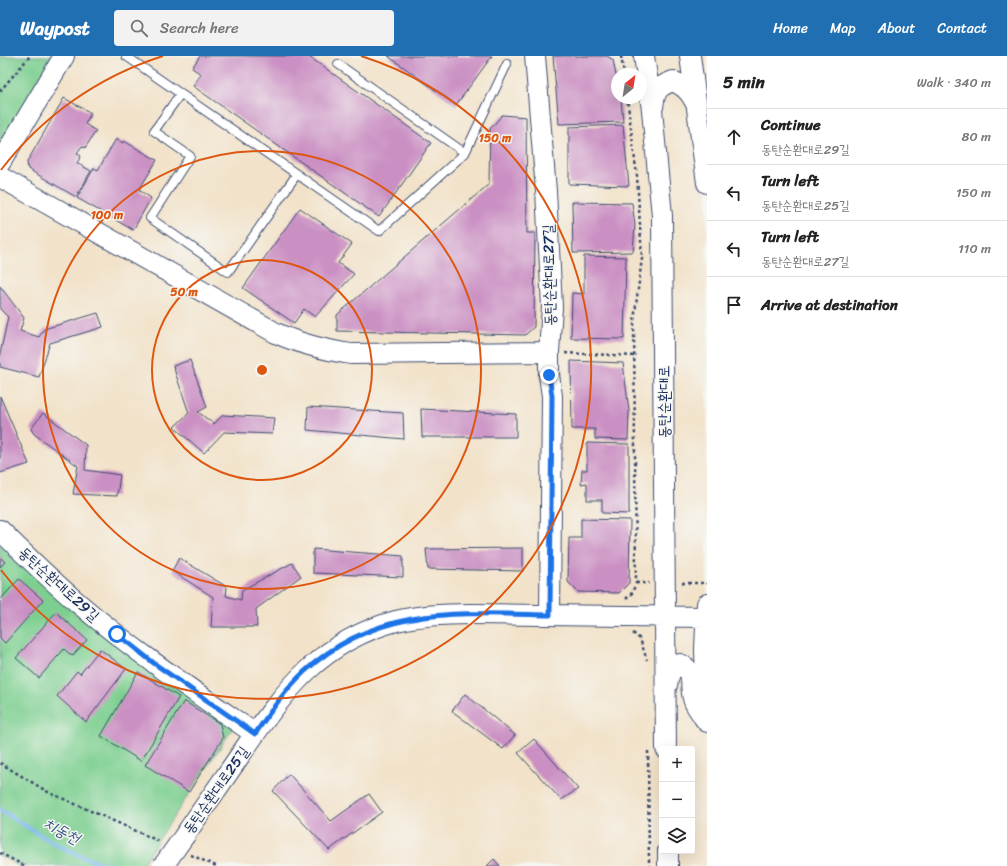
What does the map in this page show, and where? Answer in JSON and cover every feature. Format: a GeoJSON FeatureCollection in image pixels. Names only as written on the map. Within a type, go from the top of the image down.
{"type":"FeatureCollection","features":[{"type":"Feature","properties":{"kind":"street"},"geometry":{"type":"LineString","coordinates":[[0,163],[64,56]]}},
{"type":"Feature","properties":{"kind":"street","name":"동탄순환대로27길"},"geometry":{"type":"LineString","coordinates":[[535,56],[546,191],[552,307],[549,352],[549,375],[552,396],[550,615]]}},
{"type":"Feature","properties":{"kind":"street"},"geometry":{"type":"LineString","coordinates":[[690,56],[707,183]]}},
{"type":"Feature","properties":{"kind":"street","name":"동탄순환대로"},"geometry":{"type":"LineString","coordinates":[[646,60],[662,216],[666,616],[665,700],[657,748]]}},
{"type":"Feature","properties":{"kind":"street"},"geometry":{"type":"LineString","coordinates":[[652,110],[655,93],[663,85],[673,81],[684,86],[692,94],[698,108]]}},
{"type":"Feature","properties":{"kind":"street"},"geometry":{"type":"LineString","coordinates":[[0,177],[276,334],[293,341],[351,354],[549,352]]}},
{"type":"Feature","properties":{"kind":"street","name":"동탄순환대로29길"},"geometry":{"type":"LineString","coordinates":[[0,530],[78,603],[105,625],[155,664],[255,734]]}},
{"type":"Feature","properties":{"kind":"street"},"geometry":{"type":"LineString","coordinates":[[707,613],[707,723]]}},
{"type":"Feature","properties":{"kind":"street","name":"동탄순환대로25길"},"geometry":{"type":"LineString","coordinates":[[163,866],[186,844],[255,734],[284,695],[303,673],[333,649],[374,629],[396,621],[437,615],[666,616],[707,613]]}},
{"type":"Feature","properties":{"kind":"street"},"geometry":{"type":"LineString","coordinates":[[665,700],[669,673],[675,666],[680,664],[686,667],[690,672],[693,699],[707,723]]}},
{"type":"Feature","properties":{"kind":"street"},"geometry":{"type":"LineString","coordinates":[[668,854],[668,866]]}},
{"type":"Feature","properties":{"kind":"lane"},"geometry":{"type":"LineString","coordinates":[[126,56],[379,231],[464,153],[507,64]]}},
{"type":"Feature","properties":{"kind":"lane"},"geometry":{"type":"LineString","coordinates":[[338,64],[464,153]]}},
{"type":"Feature","properties":{"kind":"lane"},"geometry":{"type":"LineString","coordinates":[[181,93],[154,131],[190,156],[150,218],[228,272],[297,174]]}},
{"type":"Feature","properties":{"kind":"path"},"geometry":{"type":"LineString","coordinates":[[0,91],[30,56]]}},
{"type":"Feature","properties":{"kind":"path"},"geometry":{"type":"LineString","coordinates":[[622,56],[623,68]]}},
{"type":"Feature","properties":{"kind":"path"},"geometry":{"type":"LineString","coordinates":[[622,61],[646,60]]}},
{"type":"Feature","properties":{"kind":"path"},"geometry":{"type":"LineString","coordinates":[[626,599],[632,593],[636,583],[634,321],[642,258],[638,176],[628,104]]}},
{"type":"Feature","properties":{"kind":"path"},"geometry":{"type":"LineString","coordinates":[[549,352],[635,356]]}},
{"type":"Feature","properties":{"kind":"path"},"geometry":{"type":"LineString","coordinates":[[627,631],[640,639],[647,658],[647,666]]}},
{"type":"Feature","properties":{"kind":"path"},"geometry":{"type":"LineString","coordinates":[[649,866],[657,748]]}},
{"type":"Feature","properties":{"kind":"path"},"geometry":{"type":"LineString","coordinates":[[0,763],[48,792],[165,844]]}},
{"type":"Feature","properties":{"kind":"path"},"geometry":{"type":"LineString","coordinates":[[186,844],[216,866]]}},
{"type":"Feature","properties":{"kind":"path"},"geometry":{"type":"LineString","coordinates":[[0,853],[26,866]]}},
{"type":"Feature","properties":{"kind":"green space"},"geometry":{"type":"Polygon","coordinates":[[[0,56],[54,56],[0,150],[0,56]]]}},
{"type":"Feature","properties":{"kind":"green space"},"geometry":{"type":"Polygon","coordinates":[[[0,536],[233,728],[141,866],[19,866],[0,856],[0,536]]]}},
{"type":"Feature","properties":{"kind":"building"},"geometry":{"type":"Polygon","coordinates":[[[200,56],[308,56],[431,143],[379,217],[193,86],[201,74],[192,68],[200,56]]]}},
{"type":"Feature","properties":{"kind":"building"},"geometry":{"type":"Polygon","coordinates":[[[388,56],[492,56],[456,105],[388,56]]]}},
{"type":"Feature","properties":{"kind":"building"},"geometry":{"type":"Polygon","coordinates":[[[553,56],[607,56],[613,60],[615,68],[611,68],[611,104],[622,104],[623,122],[559,124],[553,56]]]}},
{"type":"Feature","properties":{"kind":"building"},"geometry":{"type":"Polygon","coordinates":[[[64,98],[91,113],[85,124],[96,131],[85,148],[82,146],[77,153],[81,156],[77,163],[91,171],[76,197],[28,169],[27,162],[64,98]]]}},
{"type":"Feature","properties":{"kind":"building"},"geometry":{"type":"Polygon","coordinates":[[[502,115],[526,117],[527,233],[535,233],[534,327],[525,335],[337,331],[337,315],[489,184],[490,129],[502,115]]]}},
{"type":"Feature","properties":{"kind":"building"},"geometry":{"type":"Polygon","coordinates":[[[623,125],[629,186],[569,184],[569,127],[623,125]]]}},
{"type":"Feature","properties":{"kind":"building"},"geometry":{"type":"Polygon","coordinates":[[[116,139],[123,143],[124,141],[157,160],[139,190],[151,198],[133,230],[77,198],[94,168],[98,170],[116,139]]]}},
{"type":"Feature","properties":{"kind":"building"},"geometry":{"type":"Polygon","coordinates":[[[572,202],[632,203],[635,225],[633,252],[573,253],[572,202]]]}},
{"type":"Feature","properties":{"kind":"building"},"geometry":{"type":"Polygon","coordinates":[[[300,208],[352,244],[338,263],[354,274],[315,317],[304,309],[294,323],[243,288],[300,208]]]}},
{"type":"Feature","properties":{"kind":"building"},"geometry":{"type":"Polygon","coordinates":[[[584,256],[626,257],[624,339],[571,338],[572,293],[584,294],[584,256]]]}},
{"type":"Feature","properties":{"kind":"building"},"geometry":{"type":"Polygon","coordinates":[[[0,286],[24,318],[20,331],[39,337],[44,329],[98,313],[103,327],[50,343],[39,377],[0,367],[0,354],[8,317],[0,309],[0,286]]]}},
{"type":"Feature","properties":{"kind":"building"},"geometry":{"type":"Polygon","coordinates":[[[190,360],[207,407],[198,412],[214,424],[223,415],[274,418],[272,434],[224,432],[204,453],[174,427],[189,413],[173,366],[190,360]]]}},
{"type":"Feature","properties":{"kind":"building"},"geometry":{"type":"Polygon","coordinates":[[[571,361],[623,363],[629,411],[628,440],[595,439],[595,429],[572,429],[571,361]]]}},
{"type":"Feature","properties":{"kind":"building"},"geometry":{"type":"Polygon","coordinates":[[[0,396],[29,464],[0,473],[0,396]]]}},
{"type":"Feature","properties":{"kind":"building"},"geometry":{"type":"Polygon","coordinates":[[[308,407],[403,413],[404,439],[307,430],[308,407]]]}},
{"type":"Feature","properties":{"kind":"building"},"geometry":{"type":"Polygon","coordinates":[[[421,409],[516,414],[516,437],[422,437],[421,409]]]}},
{"type":"Feature","properties":{"kind":"building"},"geometry":{"type":"Polygon","coordinates":[[[43,413],[86,445],[85,470],[120,475],[117,496],[73,494],[78,466],[34,434],[31,429],[43,413]]]}},
{"type":"Feature","properties":{"kind":"building"},"geometry":{"type":"Polygon","coordinates":[[[587,443],[629,444],[629,514],[602,513],[602,500],[587,500],[587,483],[581,484],[582,470],[587,470],[587,443]]]}},
{"type":"Feature","properties":{"kind":"building"},"geometry":{"type":"Polygon","coordinates":[[[581,519],[630,520],[629,583],[619,593],[578,592],[568,582],[569,538],[581,538],[581,519]]]}},
{"type":"Feature","properties":{"kind":"building"},"geometry":{"type":"Polygon","coordinates":[[[523,548],[523,571],[428,569],[426,549],[523,548]]]}},
{"type":"Feature","properties":{"kind":"building"},"geometry":{"type":"Polygon","coordinates":[[[313,549],[403,556],[403,577],[313,573],[313,549]]]}},
{"type":"Feature","properties":{"kind":"building"},"geometry":{"type":"Polygon","coordinates":[[[0,557],[5,562],[0,567],[0,557]]]}},
{"type":"Feature","properties":{"kind":"building"},"geometry":{"type":"Polygon","coordinates":[[[179,558],[227,587],[226,596],[241,600],[242,590],[292,563],[301,576],[256,609],[257,627],[211,627],[213,597],[172,571],[179,558]]]}},
{"type":"Feature","properties":{"kind":"building"},"geometry":{"type":"Polygon","coordinates":[[[19,579],[43,600],[5,643],[0,638],[0,600],[19,579]]]}},
{"type":"Feature","properties":{"kind":"building"},"geometry":{"type":"Polygon","coordinates":[[[56,612],[87,640],[72,656],[64,649],[39,678],[16,658],[56,612]]]}},
{"type":"Feature","properties":{"kind":"building"},"geometry":{"type":"Polygon","coordinates":[[[100,649],[126,669],[86,722],[57,696],[77,671],[80,674],[100,649]]]}},
{"type":"Feature","properties":{"kind":"building"},"geometry":{"type":"Polygon","coordinates":[[[138,672],[179,697],[141,761],[101,736],[138,672]]]}},
{"type":"Feature","properties":{"kind":"building"},"geometry":{"type":"Polygon","coordinates":[[[465,694],[515,735],[503,749],[452,711],[465,694]]]}},
{"type":"Feature","properties":{"kind":"building"},"geometry":{"type":"Polygon","coordinates":[[[184,701],[220,724],[223,738],[189,792],[145,765],[184,701]]]}},
{"type":"Feature","properties":{"kind":"building"},"geometry":{"type":"Polygon","coordinates":[[[534,739],[578,789],[561,800],[518,753],[534,739]]]}},
{"type":"Feature","properties":{"kind":"building"},"geometry":{"type":"Polygon","coordinates":[[[289,774],[331,821],[369,794],[382,812],[329,850],[273,791],[289,774]]]}},
{"type":"Feature","properties":{"kind":"building"},"geometry":{"type":"Polygon","coordinates":[[[494,859],[500,866],[487,866],[494,859]]]}},
{"type":"Feature","properties":{"kind":"waterway","name":"치동천"},"geometry":{"type":"LineString","coordinates":[[0,810],[69,851],[114,866]]}},
{"type":"Feature","properties":{"kind":"route"},"geometry":{"type":"LineString","coordinates":[[117,634],[155,664],[255,734],[270,712],[303,673],[333,649],[374,629],[396,621],[437,615],[550,615],[552,396],[549,375]]}}]}
